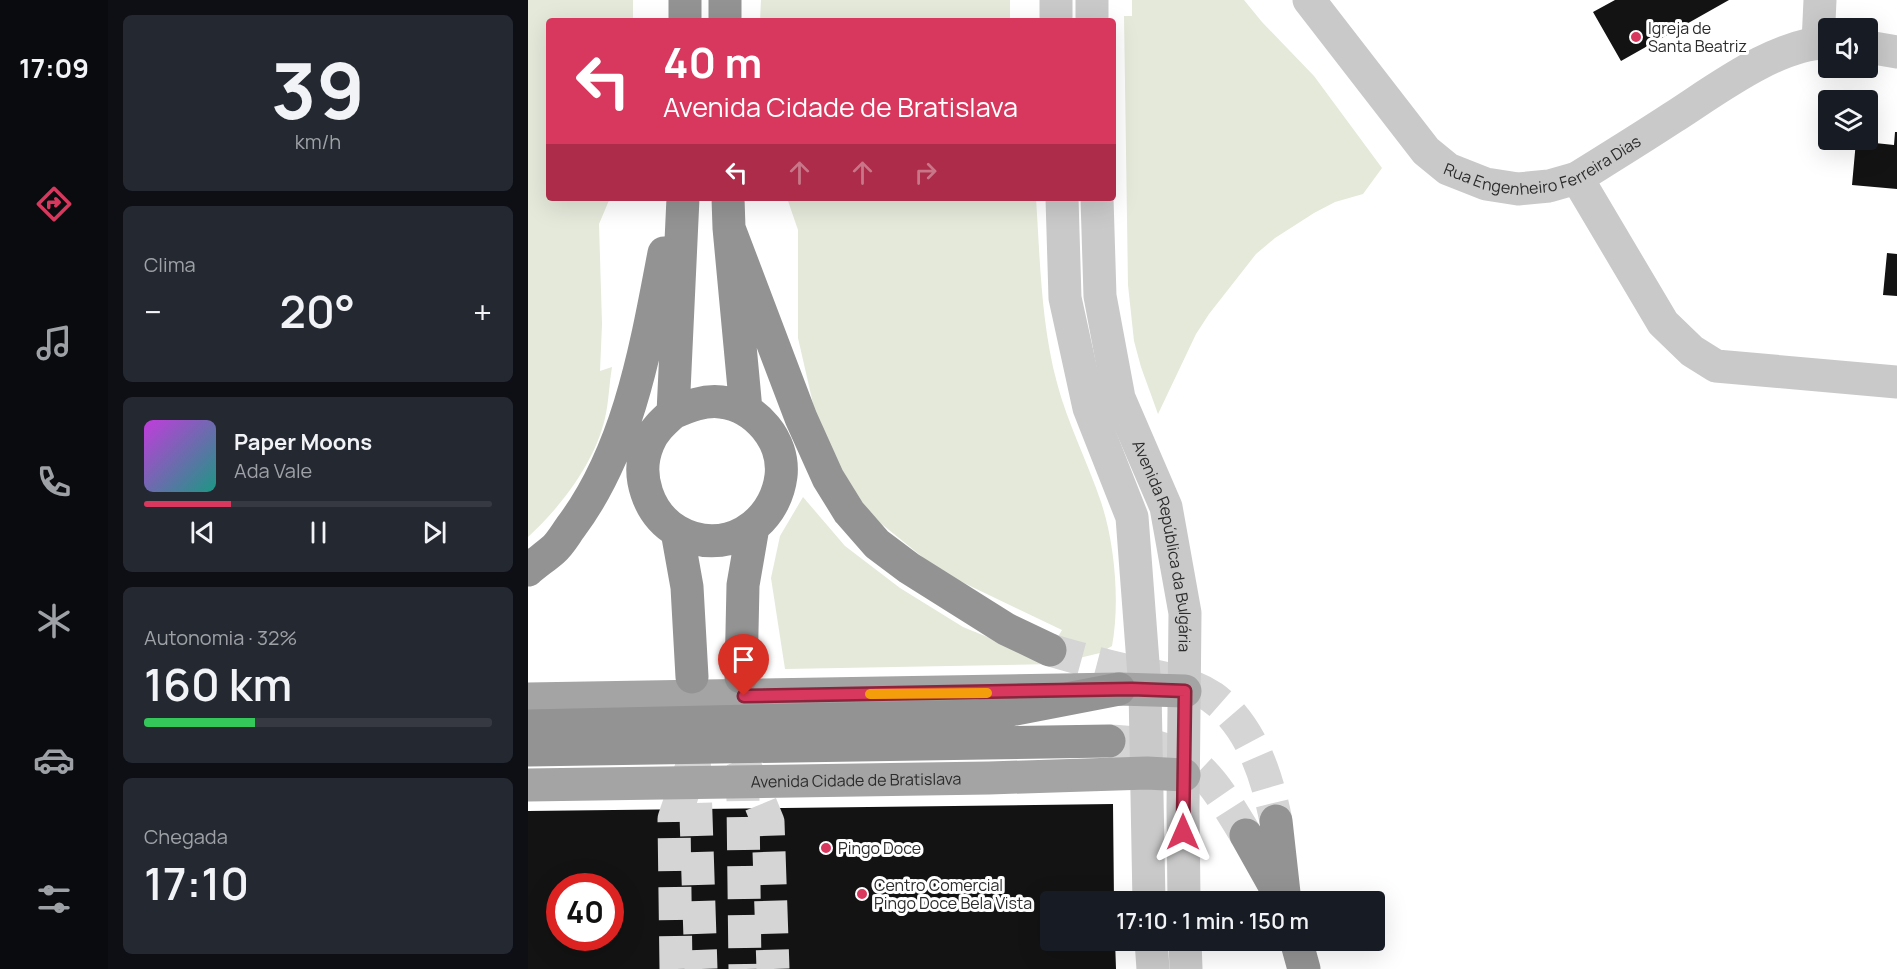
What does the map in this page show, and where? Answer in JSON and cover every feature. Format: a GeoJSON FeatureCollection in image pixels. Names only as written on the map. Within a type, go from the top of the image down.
{"type":"FeatureCollection","features":[{"type":"Feature","properties":{"kind":"highway"},"geometry":{"type":"LineString","coordinates":[[685,0],[685,18]]}},
{"type":"Feature","properties":{"kind":"highway"},"geometry":{"type":"LineString","coordinates":[[725,0],[725,18]]}},
{"type":"Feature","properties":{"kind":"highway"},"geometry":{"type":"LineString","coordinates":[[528,570],[554,549],[585,508],[604,472],[627,415],[645,348],[673,201]]}},
{"type":"Feature","properties":{"kind":"highway"},"geometry":{"type":"LineString","coordinates":[[673,413],[683,201]]}},
{"type":"Feature","properties":{"kind":"highway"},"geometry":{"type":"LineString","coordinates":[[728,213],[746,410]]}},
{"type":"Feature","properties":{"kind":"highway"},"geometry":{"type":"LineString","coordinates":[[728,213],[801,418],[828,478],[849,512],[877,544],[909,568],[1006,629],[1050,650]]}},
{"type":"Feature","properties":{"kind":"highway"},"geometry":{"type":"LineString","coordinates":[[722,402],[746,410],[764,425],[777,444],[782,467],[780,490],[770,511],[753,527],[735,537],[716,541],[696,539],[677,531],[661,519],[650,502],[643,483],[643,463],[648,443],[658,426],[673,413],[697,403],[722,402]]}},
{"type":"Feature","properties":{"kind":"highway"},"geometry":{"type":"LineString","coordinates":[[741,677],[743,585],[753,527]]}},
{"type":"Feature","properties":{"kind":"highway"},"geometry":{"type":"LineString","coordinates":[[677,531],[687,587],[692,677]]}},
{"type":"Feature","properties":{"kind":"highway"},"geometry":{"type":"LineString","coordinates":[[528,750],[983,717],[1132,689]]}},
{"type":"Feature","properties":{"kind":"highway"},"geometry":{"type":"LineString","coordinates":[[528,726],[983,717],[1109,741]]}},
{"type":"Feature","properties":{"kind":"highway"},"geometry":{"type":"LineString","coordinates":[[1276,820],[1283,891]]}},
{"type":"Feature","properties":{"kind":"highway"},"geometry":{"type":"LineString","coordinates":[[1246,835],[1278,891]]}},
{"type":"Feature","properties":{"kind":"highway"},"geometry":{"type":"LineString","coordinates":[[1299,951],[1304,969]]}},
{"type":"Feature","properties":{"kind":"main road"},"geometry":{"type":"LineString","coordinates":[[1132,689],[1185,691]]}},
{"type":"Feature","properties":{"kind":"main road"},"geometry":{"type":"LineString","coordinates":[[528,699],[983,717]]}},
{"type":"Feature","properties":{"kind":"main road","name":"Avenida Cidade de Bratislava"},"geometry":{"type":"LineString","coordinates":[[528,785],[989,778],[1147,773],[1184,775]]}},
{"type":"Feature","properties":{"kind":"street"},"geometry":{"type":"LineString","coordinates":[[1056,0],[1056,18]]}},
{"type":"Feature","properties":{"kind":"street"},"geometry":{"type":"LineString","coordinates":[[1092,0],[1092,18]]}},
{"type":"Feature","properties":{"kind":"street","name":"Rua Engenheiro Ferreira Dias"},"geometry":{"type":"LineString","coordinates":[[1310,0],[1426,151],[1448,169],[1486,184],[1518,189],[1549,186],[1577,178],[1744,72],[1791,50],[1818,44]]}},
{"type":"Feature","properties":{"kind":"street"},"geometry":{"type":"LineString","coordinates":[[1820,0],[1821,18]]}},
{"type":"Feature","properties":{"kind":"street"},"geometry":{"type":"LineString","coordinates":[[1878,49],[1897,52]]}},
{"type":"Feature","properties":{"kind":"street"},"geometry":{"type":"LineString","coordinates":[[1577,178],[1663,322],[1692,351],[1716,366],[1897,382]]}},
{"type":"Feature","properties":{"kind":"street","name":"Avenida República da Bulgária"},"geometry":{"type":"LineString","coordinates":[[1062,201],[1065,298],[1089,408],[1132,517],[1132,689],[1147,773],[1149,891]]}},
{"type":"Feature","properties":{"kind":"street","name":"Avenida República da Bulgária"},"geometry":{"type":"LineString","coordinates":[[1097,201],[1100,296],[1119,398],[1166,507],[1185,613],[1184,891]]}},
{"type":"Feature","properties":{"kind":"street"},"geometry":{"type":"LineString","coordinates":[[1152,951],[1154,969]]}},
{"type":"Feature","properties":{"kind":"street"},"geometry":{"type":"LineString","coordinates":[[1185,951],[1186,969]]}},
{"type":"Feature","properties":{"kind":"shaded area"},"geometry":{"type":"Polygon","coordinates":[[[528,0],[633,0],[633,18],[546,18],[546,201],[609,201],[599,224],[602,324],[600,371],[612,367],[605,418],[593,451],[564,498],[528,537],[528,0]]]}},
{"type":"Feature","properties":{"kind":"shaded area"},"geometry":{"type":"Polygon","coordinates":[[[761,0],[1010,0],[1010,18],[760,18],[761,0]]]}},
{"type":"Feature","properties":{"kind":"shaded area"},"geometry":{"type":"Polygon","coordinates":[[[1132,0],[1244,0],[1314,76],[1382,168],[1363,194],[1335,202],[1314,213],[1275,238],[1256,254],[1196,334],[1158,414],[1134,341],[1128,285],[1124,16],[1132,16],[1132,0]]]}},
{"type":"Feature","properties":{"kind":"shaded area"},"geometry":{"type":"Polygon","coordinates":[[[788,201],[1036,201],[1042,291],[1052,361],[1061,398],[1101,502],[1110,536],[1116,593],[1112,646],[1100,653],[1054,664],[785,669],[771,578],[780,536],[803,497],[845,546],[900,588],[963,627],[1044,660],[1062,630],[941,572],[868,513],[820,434],[798,338],[798,230],[788,201]]]}},
{"type":"Feature","properties":{"kind":"building","name":"Igreja de Santa Beatriz"},"geometry":{"type":"Polygon","coordinates":[[[1615,0],[1729,0],[1621,61],[1593,12],[1615,0]]]}},
{"type":"Feature","properties":{"kind":"building"},"geometry":{"type":"Polygon","coordinates":[[[1895,132],[1897,132],[1897,189],[1852,185],[1855,150],[1878,150],[1878,143],[1894,145],[1895,132]]]}},
{"type":"Feature","properties":{"kind":"building"},"geometry":{"type":"Polygon","coordinates":[[[1887,253],[1897,254],[1897,296],[1883,295],[1887,253]]]}},
{"type":"Feature","properties":{"kind":"building","name":"Centro Comercial Pingo Doce Bela Vista"},"geometry":{"type":"Polygon","coordinates":[[[1113,804],[1114,891],[1040,891],[1040,951],[1115,951],[1116,969],[528,969],[528,811],[1113,804]]]}},
{"type":"Feature","properties":{"kind":"tunnel"},"geometry":{"type":"LineString","coordinates":[[1050,650],[1192,686],[1212,697],[1226,709],[1247,737],[1262,769],[1276,821]]}},
{"type":"Feature","properties":{"kind":"tunnel"},"geometry":{"type":"LineString","coordinates":[[742,719],[745,969]]}},
{"type":"Feature","properties":{"kind":"tunnel"},"geometry":{"type":"LineString","coordinates":[[1109,741],[1137,743],[1159,748],[1193,764],[1219,793],[1246,835]]}},
{"type":"Feature","properties":{"kind":"tunnel"},"geometry":{"type":"LineString","coordinates":[[694,754],[701,969]]}},
{"type":"Feature","properties":{"kind":"tunnel"},"geometry":{"type":"LineString","coordinates":[[676,969],[674,819],[695,757]]}},
{"type":"Feature","properties":{"kind":"tunnel"},"geometry":{"type":"LineString","coordinates":[[742,759],[768,822],[773,969]]}},
{"type":"Feature","properties":{"kind":"slow traffic"},"geometry":{"type":"LineString","coordinates":[[870,694],[987,693]]}},
{"type":"Feature","properties":{"kind":"place","name":"Igreja de Santa Beatriz"},"geometry":{"type":"Point","coordinates":[1636,37]}},
{"type":"Feature","properties":{"kind":"place","name":"Pingo Doce"},"geometry":{"type":"Point","coordinates":[826,848]}},
{"type":"Feature","properties":{"kind":"place","name":"Centro Comercial Pingo Doce Bela Vista"},"geometry":{"type":"Point","coordinates":[862,894]}},
{"type":"Feature","properties":{"kind":"route"},"geometry":{"type":"LineString","coordinates":[[744,696],[1132,689],[1185,691],[1183,832]]}}]}
